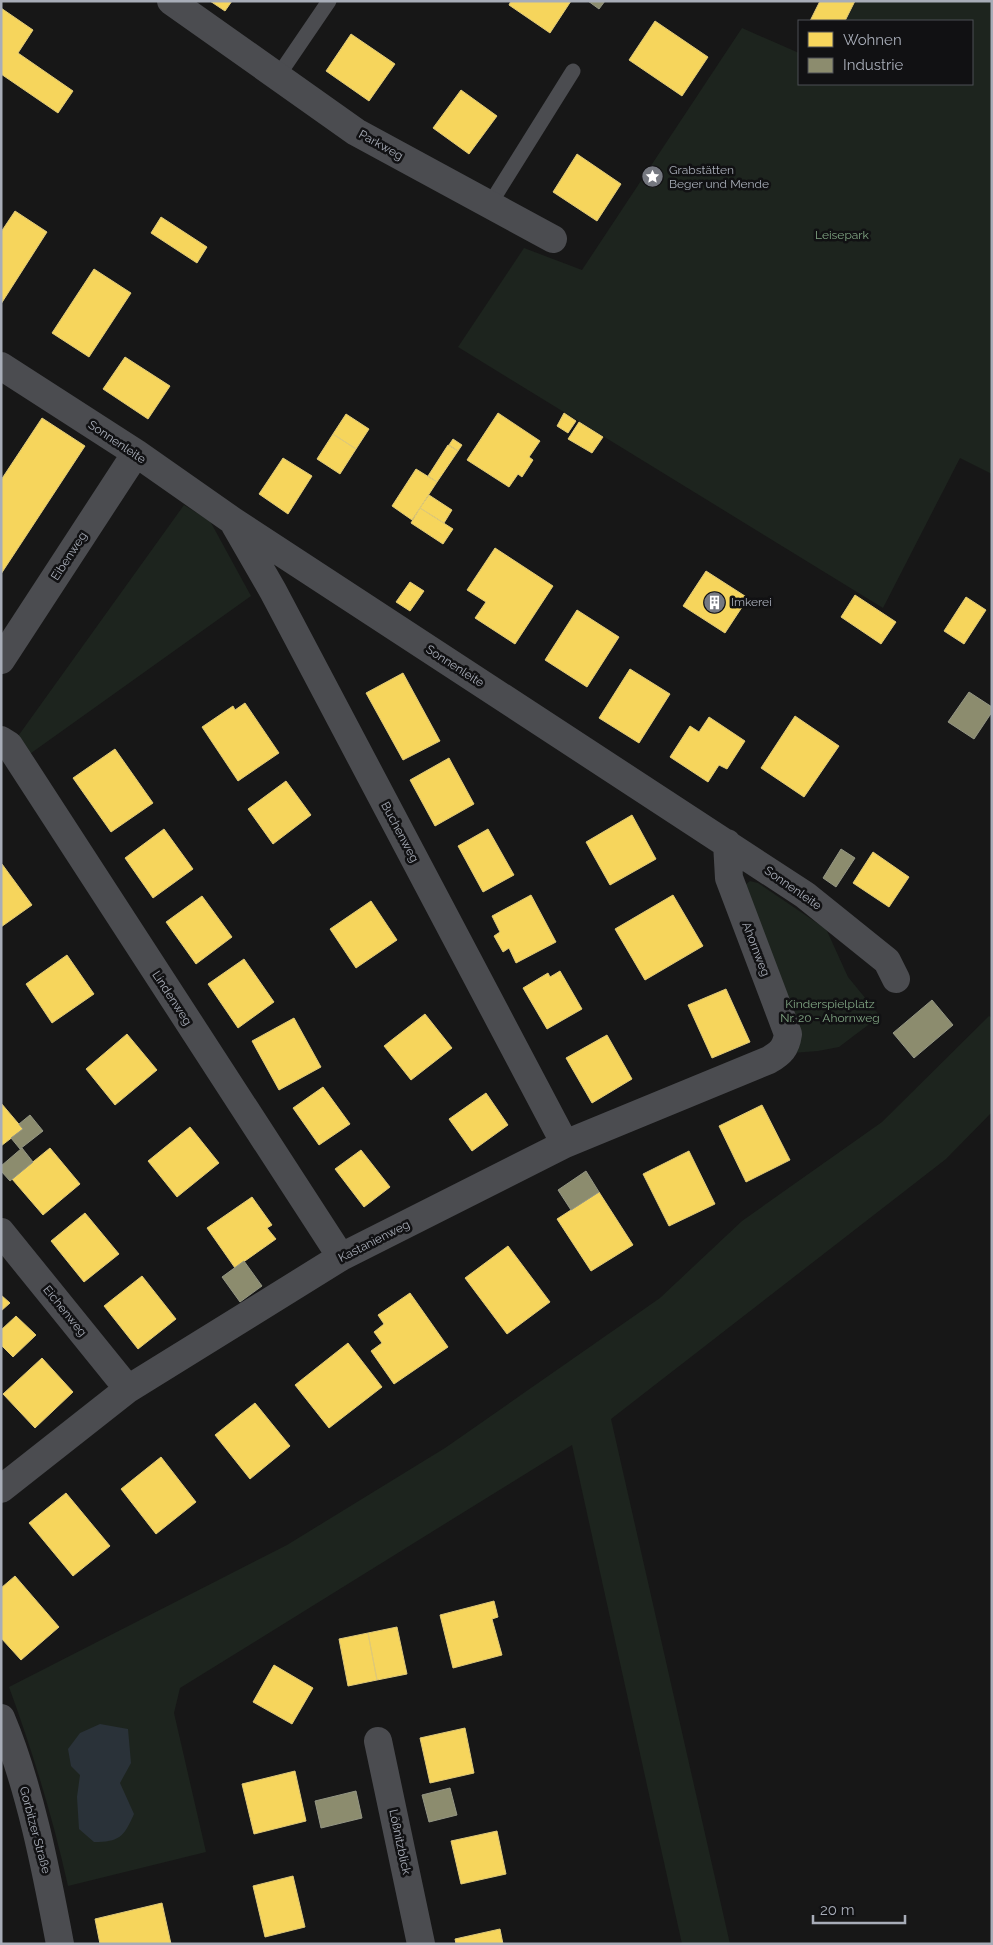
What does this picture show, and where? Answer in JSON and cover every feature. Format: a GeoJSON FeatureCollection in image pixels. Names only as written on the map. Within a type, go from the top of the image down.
{"type":"FeatureCollection","features":[{"type":"Feature","properties":{"kind":"street","name":"Parkweg"},"geometry":{"type":"LineString","coordinates":[[171,1],[356,132],[553,239]]}},
{"type":"Feature","properties":{"kind":"street","name":"Sonnenleite"},"geometry":{"type":"LineString","coordinates":[[1,366],[136,453],[233,521],[805,895],[887,961],[896,979]]}},
{"type":"Feature","properties":{"kind":"street","name":"Eibenweg"},"geometry":{"type":"LineString","coordinates":[[1,660],[136,453]]}},
{"type":"Feature","properties":{"kind":"street","name":"Buchenweg"},"geometry":{"type":"LineString","coordinates":[[233,521],[273,591],[565,1144]]}},
{"type":"Feature","properties":{"kind":"street","name":"Lindenweg"},"geometry":{"type":"LineString","coordinates":[[1,740],[9,745],[341,1258]]}},
{"type":"Feature","properties":{"kind":"street","name":"Ahornweg"},"geometry":{"type":"LineString","coordinates":[[727,843],[729,878],[788,1034],[781,1053]]}},
{"type":"Feature","properties":{"kind":"street","name":"Kastanienweg"},"geometry":{"type":"LineString","coordinates":[[1,1489],[128,1390],[341,1258],[565,1144],[769,1060],[781,1053]]}},
{"type":"Feature","properties":{"kind":"street","name":"Eichenweg"},"geometry":{"type":"LineString","coordinates":[[1,1232],[128,1390]]}},
{"type":"Feature","properties":{"kind":"street","name":"Gorbitzer Straße"},"geometry":{"type":"LineString","coordinates":[[1,1718],[10,1738],[45,1863],[60,1944]]}},
{"type":"Feature","properties":{"kind":"street","name":"Lößnitzblick"},"geometry":{"type":"LineString","coordinates":[[378,1741],[421,1944]]}},
{"type":"Feature","properties":{"kind":"lane"},"geometry":{"type":"LineString","coordinates":[[278,76],[329,1]]}},
{"type":"Feature","properties":{"kind":"lane"},"geometry":{"type":"LineString","coordinates":[[490,204],[574,71]]}},
{"type":"Feature","properties":{"kind":"green space","name":"Leisepark"},"geometry":{"type":"Polygon","coordinates":[[[856,1],[992,1],[992,474],[960,458],[883,608],[458,347],[524,248],[582,270],[742,28],[798,53],[798,85],[973,85],[973,20],[846,20],[856,1]]]}},
{"type":"Feature","properties":{"kind":"green space"},"geometry":{"type":"Polygon","coordinates":[[[184,505],[210,521],[251,596],[27,756],[16,739],[184,505]]]}},
{"type":"Feature","properties":{"kind":"green space","name":"Kinderspielplatz Nr. 20 - Ahornweg"},"geometry":{"type":"Polygon","coordinates":[[[750,881],[758,883],[827,931],[848,977],[880,1016],[839,1047],[792,1053],[799,1032],[794,1011],[745,893],[745,885],[750,881]]]}},
{"type":"Feature","properties":{"kind":"green space"},"geometry":{"type":"Polygon","coordinates":[[[989,1016],[992,1018],[992,1112],[946,1159],[611,1419],[730,1944],[682,1944],[572,1445],[180,1688],[174,1713],[206,1852],[68,1886],[42,1786],[9,1687],[287,1545],[445,1448],[660,1298],[742,1221],[882,1122],[989,1016]]]}},
{"type":"Feature","properties":{"kind":"shaded area"},"geometry":{"type":"Polygon","coordinates":[[[100,1724],[128,1729],[131,1763],[120,1783],[134,1814],[120,1837],[109,1841],[94,1842],[79,1829],[77,1797],[80,1775],[71,1766],[68,1749],[80,1733],[100,1724]]]}},
{"type":"Feature","properties":{"kind":"building: Wohnen"},"geometry":{"type":"Polygon","coordinates":[[[210,1],[232,1],[225,11],[210,1]]]}},
{"type":"Feature","properties":{"kind":"building: Wohnen"},"geometry":{"type":"Polygon","coordinates":[[[511,1],[571,1],[550,33],[509,5],[511,1]]]}},
{"type":"Feature","properties":{"kind":"building: Wohnen"},"geometry":{"type":"Polygon","coordinates":[[[820,1],[855,1],[846,20],[810,20],[820,1]]]}},
{"type":"Feature","properties":{"kind":"building: Wohnen"},"geometry":{"type":"Polygon","coordinates":[[[1,8],[33,30],[18,53],[73,91],[58,113],[1,74],[1,8]]]}},
{"type":"Feature","properties":{"kind":"building: Wohnen"},"geometry":{"type":"Polygon","coordinates":[[[655,21],[708,57],[682,96],[629,60],[655,21]]]}},
{"type":"Feature","properties":{"kind":"building: Wohnen"},"geometry":{"type":"Polygon","coordinates":[[[351,34],[395,64],[369,101],[326,71],[351,34]]]}},
{"type":"Feature","properties":{"kind":"building: Wohnen"},"geometry":{"type":"Polygon","coordinates":[[[461,90],[497,116],[469,154],[433,128],[461,90]]]}},
{"type":"Feature","properties":{"kind":"building: Wohnen"},"geometry":{"type":"Polygon","coordinates":[[[577,154],[621,184],[597,221],[553,192],[577,154]]]}},
{"type":"Feature","properties":{"kind":"building: Wohnen"},"geometry":{"type":"Polygon","coordinates":[[[15,211],[47,232],[1,304],[1,232],[15,211]]]}},
{"type":"Feature","properties":{"kind":"building: Wohnen"},"geometry":{"type":"Polygon","coordinates":[[[161,217],[207,247],[197,263],[151,233],[161,217]]]}},
{"type":"Feature","properties":{"kind":"building: Wohnen"},"geometry":{"type":"Polygon","coordinates":[[[94,269],[131,293],[89,357],[52,333],[94,269]]]}},
{"type":"Feature","properties":{"kind":"building: Wohnen"},"geometry":{"type":"Polygon","coordinates":[[[125,357],[170,386],[148,419],[103,389],[125,357]]]}},
{"type":"Feature","properties":{"kind":"building: Wohnen"},"geometry":{"type":"Polygon","coordinates":[[[498,413],[540,441],[529,457],[533,460],[522,477],[518,474],[509,487],[467,460],[498,413]]]}},
{"type":"Feature","properties":{"kind":"building: Wohnen"},"geometry":{"type":"Polygon","coordinates":[[[564,413],[576,421],[568,433],[557,426],[564,413]]]}},
{"type":"Feature","properties":{"kind":"building: Wohnen"},"geometry":{"type":"Polygon","coordinates":[[[346,414],[369,429],[356,449],[333,434],[346,414]]]}},
{"type":"Feature","properties":{"kind":"building: Wohnen"},"geometry":{"type":"Polygon","coordinates":[[[42,418],[85,446],[1,574],[1,480],[42,418]]]}},
{"type":"Feature","properties":{"kind":"building: Wohnen"},"geometry":{"type":"Polygon","coordinates":[[[579,422],[603,437],[592,453],[568,439],[579,422]]]}},
{"type":"Feature","properties":{"kind":"building: Wohnen"},"geometry":{"type":"Polygon","coordinates":[[[333,434],[356,449],[340,474],[317,459],[333,434]]]}},
{"type":"Feature","properties":{"kind":"building: Wohnen"},"geometry":{"type":"Polygon","coordinates":[[[453,439],[462,445],[458,451],[449,445],[453,439]]]}},
{"type":"Feature","properties":{"kind":"building: Wohnen"},"geometry":{"type":"Polygon","coordinates":[[[448,445],[458,451],[437,482],[428,476],[448,445]]]}},
{"type":"Feature","properties":{"kind":"building: Wohnen"},"geometry":{"type":"Polygon","coordinates":[[[283,458],[312,476],[288,514],[259,494],[283,458]]]}},
{"type":"Feature","properties":{"kind":"building: Wohnen"},"geometry":{"type":"Polygon","coordinates":[[[416,469],[437,482],[412,520],[392,506],[416,469]]]}},
{"type":"Feature","properties":{"kind":"building: Wohnen"},"geometry":{"type":"Polygon","coordinates":[[[429,495],[452,510],[444,523],[420,508],[429,495]]]}},
{"type":"Feature","properties":{"kind":"building: Wohnen"},"geometry":{"type":"Polygon","coordinates":[[[420,508],[453,529],[443,544],[411,523],[420,508]]]}},
{"type":"Feature","properties":{"kind":"building: Wohnen"},"geometry":{"type":"Polygon","coordinates":[[[495,548],[553,586],[515,644],[475,618],[486,602],[467,590],[495,548]]]}},
{"type":"Feature","properties":{"kind":"building: Wohnen","name":"Imkerei"},"geometry":{"type":"Polygon","coordinates":[[[706,571],[748,598],[725,633],[683,606],[706,571]]]}},
{"type":"Feature","properties":{"kind":"building: Wohnen"},"geometry":{"type":"Polygon","coordinates":[[[410,582],[424,591],[410,611],[396,602],[410,582]]]}},
{"type":"Feature","properties":{"kind":"building: Wohnen"},"geometry":{"type":"Polygon","coordinates":[[[855,595],[896,622],[881,644],[841,617],[855,595]]]}},
{"type":"Feature","properties":{"kind":"building: Wohnen"},"geometry":{"type":"Polygon","coordinates":[[[966,597],[986,610],[964,644],[944,631],[966,597]]]}},
{"type":"Feature","properties":{"kind":"building: Wohnen"},"geometry":{"type":"Polygon","coordinates":[[[577,610],[619,637],[587,687],[545,660],[577,610]]]}},
{"type":"Feature","properties":{"kind":"building: Wohnen"},"geometry":{"type":"Polygon","coordinates":[[[630,669],[670,694],[639,743],[599,718],[630,669]]]}},
{"type":"Feature","properties":{"kind":"building: Wohnen"},"geometry":{"type":"Polygon","coordinates":[[[403,673],[440,741],[403,760],[366,693],[403,673]]]}},
{"type":"Feature","properties":{"kind":"building: Wohnen"},"geometry":{"type":"Polygon","coordinates":[[[245,703],[279,753],[238,781],[202,727],[233,706],[235,710],[245,703]]]}},
{"type":"Feature","properties":{"kind":"building: Wohnen"},"geometry":{"type":"Polygon","coordinates":[[[795,716],[839,746],[804,797],[761,768],[795,716]]]}},
{"type":"Feature","properties":{"kind":"building: Wohnen"},"geometry":{"type":"Polygon","coordinates":[[[709,717],[745,741],[727,769],[719,765],[708,782],[670,757],[690,726],[699,732],[709,717]]]}},
{"type":"Feature","properties":{"kind":"building: Wohnen"},"geometry":{"type":"Polygon","coordinates":[[[115,749],[153,803],[111,832],[73,778],[115,749]]]}},
{"type":"Feature","properties":{"kind":"building: Wohnen"},"geometry":{"type":"Polygon","coordinates":[[[449,758],[474,804],[435,826],[410,780],[449,758]]]}},
{"type":"Feature","properties":{"kind":"building: Wohnen"},"geometry":{"type":"Polygon","coordinates":[[[286,781],[311,815],[273,844],[248,809],[286,781]]]}},
{"type":"Feature","properties":{"kind":"building: Wohnen"},"geometry":{"type":"Polygon","coordinates":[[[632,815],[656,859],[610,885],[586,842],[632,815]]]}},
{"type":"Feature","properties":{"kind":"building: Wohnen"},"geometry":{"type":"Polygon","coordinates":[[[164,829],[193,869],[153,898],[125,858],[164,829]]]}},
{"type":"Feature","properties":{"kind":"building: Wohnen"},"geometry":{"type":"Polygon","coordinates":[[[488,829],[514,875],[483,892],[458,846],[488,829]]]}},
{"type":"Feature","properties":{"kind":"building: Wohnen"},"geometry":{"type":"Polygon","coordinates":[[[873,852],[909,877],[889,907],[853,883],[873,852]]]}},
{"type":"Feature","properties":{"kind":"building: Wohnen"},"geometry":{"type":"Polygon","coordinates":[[[1,865],[32,905],[1,927],[1,865]]]}},
{"type":"Feature","properties":{"kind":"building: Wohnen"},"geometry":{"type":"Polygon","coordinates":[[[531,895],[556,942],[516,963],[509,948],[503,952],[494,936],[500,932],[492,916],[531,895]]]}},
{"type":"Feature","properties":{"kind":"building: Wohnen"},"geometry":{"type":"Polygon","coordinates":[[[673,895],[703,946],[645,980],[615,929],[673,895]]]}},
{"type":"Feature","properties":{"kind":"building: Wohnen"},"geometry":{"type":"Polygon","coordinates":[[[202,896],[232,937],[196,964],[166,922],[202,896]]]}},
{"type":"Feature","properties":{"kind":"building: Wohnen"},"geometry":{"type":"Polygon","coordinates":[[[371,901],[397,940],[356,968],[330,929],[371,901]]]}},
{"type":"Feature","properties":{"kind":"building: Wohnen"},"geometry":{"type":"Polygon","coordinates":[[[67,955],[94,994],[52,1023],[26,984],[67,955]]]}},
{"type":"Feature","properties":{"kind":"building: Wohnen"},"geometry":{"type":"Polygon","coordinates":[[[244,959],[274,1002],[238,1028],[208,984],[244,959]]]}},
{"type":"Feature","properties":{"kind":"building: Wohnen"},"geometry":{"type":"Polygon","coordinates":[[[560,971],[582,1009],[547,1029],[523,988],[548,973],[550,977],[560,971]]]}},
{"type":"Feature","properties":{"kind":"building: Wohnen"},"geometry":{"type":"Polygon","coordinates":[[[726,989],[750,1042],[712,1058],[688,1005],[726,989]]]}},
{"type":"Feature","properties":{"kind":"building: Wohnen"},"geometry":{"type":"Polygon","coordinates":[[[425,1014],[452,1048],[411,1080],[384,1046],[425,1014]]]}},
{"type":"Feature","properties":{"kind":"building: Wohnen"},"geometry":{"type":"Polygon","coordinates":[[[294,1018],[321,1067],[279,1090],[252,1041],[294,1018]]]}},
{"type":"Feature","properties":{"kind":"building: Wohnen"},"geometry":{"type":"Polygon","coordinates":[[[127,1034],[157,1070],[115,1105],[86,1069],[127,1034]]]}},
{"type":"Feature","properties":{"kind":"building: Wohnen"},"geometry":{"type":"Polygon","coordinates":[[[607,1035],[632,1079],[592,1103],[566,1058],[607,1035]]]}},
{"type":"Feature","properties":{"kind":"building: Wohnen"},"geometry":{"type":"Polygon","coordinates":[[[323,1087],[350,1124],[319,1145],[293,1108],[323,1087]]]}},
{"type":"Feature","properties":{"kind":"building: Wohnen"},"geometry":{"type":"Polygon","coordinates":[[[486,1093],[508,1125],[472,1151],[449,1119],[486,1093]]]}},
{"type":"Feature","properties":{"kind":"building: Wohnen"},"geometry":{"type":"Polygon","coordinates":[[[1,1103],[23,1129],[1,1146],[1,1103]]]}},
{"type":"Feature","properties":{"kind":"building: Wohnen"},"geometry":{"type":"Polygon","coordinates":[[[762,1105],[790,1160],[746,1182],[719,1126],[762,1105]]]}},
{"type":"Feature","properties":{"kind":"building: Wohnen"},"geometry":{"type":"Polygon","coordinates":[[[190,1127],[219,1163],[177,1197],[148,1161],[190,1127]]]}},
{"type":"Feature","properties":{"kind":"building: Wohnen"},"geometry":{"type":"Polygon","coordinates":[[[50,1148],[80,1184],[43,1215],[12,1179],[50,1148]]]}},
{"type":"Feature","properties":{"kind":"building: Wohnen"},"geometry":{"type":"Polygon","coordinates":[[[361,1150],[390,1187],[364,1207],[335,1169],[361,1150]]]}},
{"type":"Feature","properties":{"kind":"building: Wohnen"},"geometry":{"type":"Polygon","coordinates":[[[689,1151],[715,1204],[669,1226],[643,1174],[689,1151]]]}},
{"type":"Feature","properties":{"kind":"building: Wohnen"},"geometry":{"type":"Polygon","coordinates":[[[599,1192],[633,1245],[591,1271],[557,1219],[599,1192]]]}},
{"type":"Feature","properties":{"kind":"building: Wohnen"},"geometry":{"type":"Polygon","coordinates":[[[252,1197],[272,1225],[267,1228],[276,1239],[235,1268],[207,1228],[252,1197]]]}},
{"type":"Feature","properties":{"kind":"building: Wohnen"},"geometry":{"type":"Polygon","coordinates":[[[85,1213],[119,1254],[84,1282],[51,1241],[85,1213]]]}},
{"type":"Feature","properties":{"kind":"building: Wohnen"},"geometry":{"type":"Polygon","coordinates":[[[508,1246],[550,1302],[507,1334],[465,1278],[508,1246]]]}},
{"type":"Feature","properties":{"kind":"building: Wohnen"},"geometry":{"type":"Polygon","coordinates":[[[142,1276],[176,1319],[138,1349],[104,1306],[142,1276]]]}},
{"type":"Feature","properties":{"kind":"building: Wohnen"},"geometry":{"type":"Polygon","coordinates":[[[410,1293],[448,1347],[394,1384],[371,1351],[382,1343],[374,1332],[384,1324],[378,1315],[410,1293]]]}},
{"type":"Feature","properties":{"kind":"building: Wohnen"},"geometry":{"type":"Polygon","coordinates":[[[1,1295],[10,1303],[1,1311],[1,1295]]]}},
{"type":"Feature","properties":{"kind":"building: Wohnen"},"geometry":{"type":"Polygon","coordinates":[[[16,1316],[36,1335],[13,1357],[1,1345],[1,1330],[16,1316]]]}},
{"type":"Feature","properties":{"kind":"building: Wohnen"},"geometry":{"type":"Polygon","coordinates":[[[348,1343],[382,1387],[329,1428],[295,1385],[348,1343]]]}},
{"type":"Feature","properties":{"kind":"building: Wohnen"},"geometry":{"type":"Polygon","coordinates":[[[42,1358],[73,1392],[35,1428],[3,1394],[42,1358]]]}},
{"type":"Feature","properties":{"kind":"building: Wohnen"},"geometry":{"type":"Polygon","coordinates":[[[255,1403],[290,1446],[250,1479],[215,1435],[255,1403]]]}},
{"type":"Feature","properties":{"kind":"building: Wohnen"},"geometry":{"type":"Polygon","coordinates":[[[161,1457],[196,1502],[156,1534],[121,1489],[161,1457]]]}},
{"type":"Feature","properties":{"kind":"building: Wohnen"},"geometry":{"type":"Polygon","coordinates":[[[66,1493],[110,1546],[73,1576],[29,1523],[66,1493]]]}},
{"type":"Feature","properties":{"kind":"building: Wohnen"},"geometry":{"type":"Polygon","coordinates":[[[15,1576],[59,1627],[21,1660],[1,1638],[1,1588],[15,1576]]]}},
{"type":"Feature","properties":{"kind":"building: Wohnen"},"geometry":{"type":"Polygon","coordinates":[[[494,1601],[498,1617],[492,1619],[502,1655],[453,1668],[440,1615],[494,1601]]]}},
{"type":"Feature","properties":{"kind":"building: Wohnen"},"geometry":{"type":"Polygon","coordinates":[[[397,1627],[407,1674],[377,1680],[368,1633],[397,1627]]]}},
{"type":"Feature","properties":{"kind":"building: Wohnen"},"geometry":{"type":"Polygon","coordinates":[[[368,1633],[377,1680],[348,1686],[339,1639],[368,1633]]]}},
{"type":"Feature","properties":{"kind":"building: Wohnen"},"geometry":{"type":"Polygon","coordinates":[[[274,1665],[313,1688],[292,1724],[253,1702],[274,1665]]]}},
{"type":"Feature","properties":{"kind":"building: Wohnen"},"geometry":{"type":"Polygon","coordinates":[[[465,1728],[474,1773],[430,1783],[420,1738],[465,1728]]]}},
{"type":"Feature","properties":{"kind":"building: Wohnen"},"geometry":{"type":"Polygon","coordinates":[[[295,1771],[306,1821],[254,1834],[242,1784],[295,1771]]]}},
{"type":"Feature","properties":{"kind":"building: Wohnen"},"geometry":{"type":"Polygon","coordinates":[[[497,1831],[506,1874],[461,1884],[451,1841],[497,1831]]]}},
{"type":"Feature","properties":{"kind":"building: Wohnen"},"geometry":{"type":"Polygon","coordinates":[[[293,1876],[305,1927],[265,1937],[253,1886],[293,1876]]]}},
{"type":"Feature","properties":{"kind":"building: Wohnen"},"geometry":{"type":"Polygon","coordinates":[[[162,1903],[171,1944],[100,1944],[95,1919],[162,1903]]]}},
{"type":"Feature","properties":{"kind":"building: Wohnen"},"geometry":{"type":"Polygon","coordinates":[[[500,1929],[503,1944],[456,1944],[455,1939],[500,1929]]]}},
{"type":"Feature","properties":{"kind":"building: Industrie"},"geometry":{"type":"Polygon","coordinates":[[[588,1],[605,1],[599,9],[588,1]]]}},
{"type":"Feature","properties":{"kind":"building: Industrie"},"geometry":{"type":"Polygon","coordinates":[[[969,692],[992,707],[992,712],[974,739],[948,722],[969,692]]]}},
{"type":"Feature","properties":{"kind":"building: Industrie"},"geometry":{"type":"Polygon","coordinates":[[[841,849],[855,858],[836,887],[823,878],[841,849]]]}},
{"type":"Feature","properties":{"kind":"building: Industrie"},"geometry":{"type":"Polygon","coordinates":[[[932,1000],[953,1025],[914,1058],[893,1033],[932,1000]]]}},
{"type":"Feature","properties":{"kind":"building: Industrie"},"geometry":{"type":"Polygon","coordinates":[[[30,1115],[43,1131],[20,1149],[11,1138],[23,1129],[19,1124],[30,1115]]]}},
{"type":"Feature","properties":{"kind":"building: Industrie"},"geometry":{"type":"Polygon","coordinates":[[[22,1148],[33,1162],[10,1181],[1,1171],[1,1166],[22,1148]]]}},
{"type":"Feature","properties":{"kind":"building: Industrie"},"geometry":{"type":"Polygon","coordinates":[[[586,1171],[599,1192],[571,1210],[558,1190],[586,1171]]]}},
{"type":"Feature","properties":{"kind":"building: Industrie"},"geometry":{"type":"Polygon","coordinates":[[[244,1261],[262,1286],[240,1302],[222,1277],[244,1261]]]}},
{"type":"Feature","properties":{"kind":"building: Industrie"},"geometry":{"type":"Polygon","coordinates":[[[450,1788],[457,1815],[429,1822],[422,1795],[450,1788]]]}},
{"type":"Feature","properties":{"kind":"building: Industrie"},"geometry":{"type":"Polygon","coordinates":[[[356,1791],[362,1818],[321,1828],[315,1801],[356,1791]]]}},
{"type":"Feature","properties":{"kind":"place","name":"Grabstätten Beger und Mende"},"geometry":{"type":"Point","coordinates":[653,177]}},
{"type":"Feature","properties":{"kind":"place","name":"Imkerei"},"geometry":{"type":"Point","coordinates":[715,602]}}]}
